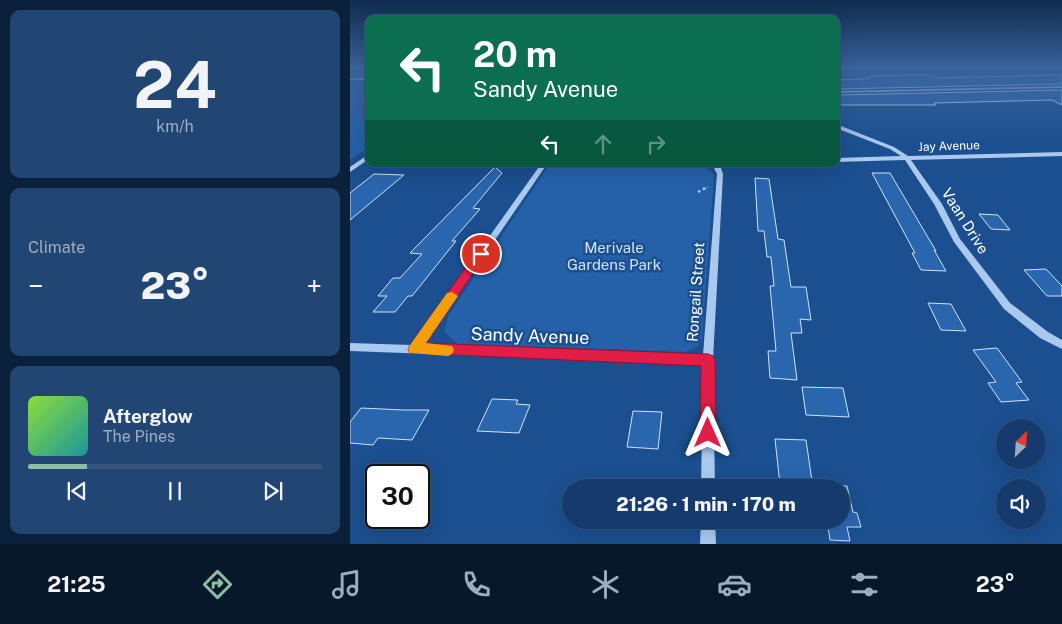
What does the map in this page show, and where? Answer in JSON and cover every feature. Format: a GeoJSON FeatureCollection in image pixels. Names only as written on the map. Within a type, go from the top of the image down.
{"type":"FeatureCollection","features":[{"type":"Feature","properties":{"kind":"street","name":"Vaan Drive"},"geometry":{"type":"LineString","coordinates":[[840,128],[892,148],[907,158],[938,204],[957,240],[1007,306],[1044,335],[1062,346]]}},
{"type":"Feature","properties":{"kind":"street","name":"Jay Avenue"},"geometry":{"type":"LineString","coordinates":[[840,160],[1062,154]]}},
{"type":"Feature","properties":{"kind":"street"},"geometry":{"type":"LineString","coordinates":[[350,170],[365,159]]}},
{"type":"Feature","properties":{"kind":"street"},"geometry":{"type":"LineString","coordinates":[[415,349],[542,167]]}},
{"type":"Feature","properties":{"kind":"street","name":"Rongail Street"},"geometry":{"type":"LineString","coordinates":[[708,479],[708,360],[720,185],[720,174],[715,167]]}},
{"type":"Feature","properties":{"kind":"street","name":"Sandy Avenue"},"geometry":{"type":"LineString","coordinates":[[350,347],[708,360]]}},
{"type":"Feature","properties":{"kind":"street"},"geometry":{"type":"LineString","coordinates":[[708,529],[708,544]]}},
{"type":"Feature","properties":{"kind":"green space"},"geometry":{"type":"Polygon","coordinates":[[[350,93],[365,93],[365,150],[350,160],[350,93]]]}},
{"type":"Feature","properties":{"kind":"green space","name":"Merivale Gardens Park"},"geometry":{"type":"Polygon","coordinates":[[[548,167],[706,167],[714,175],[702,338],[697,347],[685,352],[458,344],[444,332],[448,316],[548,167]]]}},
{"type":"Feature","properties":{"kind":"building"},"geometry":{"type":"Polygon","coordinates":[[[1062,93],[1062,105],[1052,100],[934,103],[936,105],[840,105],[840,95],[1062,93]]]}},
{"type":"Feature","properties":{"kind":"building"},"geometry":{"type":"Polygon","coordinates":[[[495,167],[502,173],[473,208],[480,209],[452,241],[456,241],[412,296],[408,296],[395,312],[373,312],[387,296],[378,296],[393,278],[400,278],[422,254],[410,253],[495,167]]]}},
{"type":"Feature","properties":{"kind":"building"},"geometry":{"type":"Polygon","coordinates":[[[872,173],[890,173],[946,271],[921,270],[912,253],[915,253],[872,173]]]}},
{"type":"Feature","properties":{"kind":"building"},"geometry":{"type":"Polygon","coordinates":[[[374,174],[404,175],[350,220],[350,193],[374,174]]]}},
{"type":"Feature","properties":{"kind":"building"},"geometry":{"type":"Polygon","coordinates":[[[755,178],[769,179],[778,239],[784,240],[791,287],[806,287],[811,320],[800,319],[802,333],[791,333],[797,380],[770,378],[768,351],[776,351],[770,286],[774,286],[771,257],[767,257],[764,231],[758,231],[755,178]]]}},
{"type":"Feature","properties":{"kind":"building"},"geometry":{"type":"Polygon","coordinates":[[[979,214],[998,215],[1010,230],[991,229],[979,214]]]}},
{"type":"Feature","properties":{"kind":"building"},"geometry":{"type":"Polygon","coordinates":[[[1046,269],[1062,286],[1062,296],[1047,296],[1024,270],[1046,269]]]}},
{"type":"Feature","properties":{"kind":"building"},"geometry":{"type":"Polygon","coordinates":[[[928,303],[951,304],[966,331],[941,330],[928,303]]]}},
{"type":"Feature","properties":{"kind":"building"},"geometry":{"type":"Polygon","coordinates":[[[997,348],[1022,382],[1016,383],[1029,400],[1001,402],[988,383],[996,382],[973,350],[997,348]]]}},
{"type":"Feature","properties":{"kind":"building"},"geometry":{"type":"Polygon","coordinates":[[[802,387],[843,388],[849,417],[806,415],[802,387]]]}},
{"type":"Feature","properties":{"kind":"building"},"geometry":{"type":"Polygon","coordinates":[[[492,399],[518,400],[516,404],[530,405],[519,433],[477,431],[492,399]]]}},
{"type":"Feature","properties":{"kind":"building"},"geometry":{"type":"Polygon","coordinates":[[[361,408],[429,410],[412,440],[378,438],[373,445],[350,443],[350,422],[361,408]]]}},
{"type":"Feature","properties":{"kind":"building"},"geometry":{"type":"Polygon","coordinates":[[[633,411],[662,412],[658,449],[627,447],[633,411]]]}},
{"type":"Feature","properties":{"kind":"building"},"geometry":{"type":"Polygon","coordinates":[[[775,439],[806,440],[812,479],[779,479],[775,439]]]}},
{"type":"Feature","properties":{"kind":"building"},"geometry":{"type":"Polygon","coordinates":[[[850,499],[853,512],[857,513],[861,527],[850,527],[850,499]]]}},
{"type":"Feature","properties":{"kind":"building"},"geometry":{"type":"Polygon","coordinates":[[[828,529],[847,529],[850,541],[830,540],[828,529]]]}},
{"type":"Feature","properties":{"kind":"slow traffic"},"geometry":{"type":"LineString","coordinates":[[448,350],[415,349],[452,296]]}},
{"type":"Feature","properties":{"kind":"route"},"geometry":{"type":"LineString","coordinates":[[481,254],[415,349],[708,360],[708,433]]}}]}
